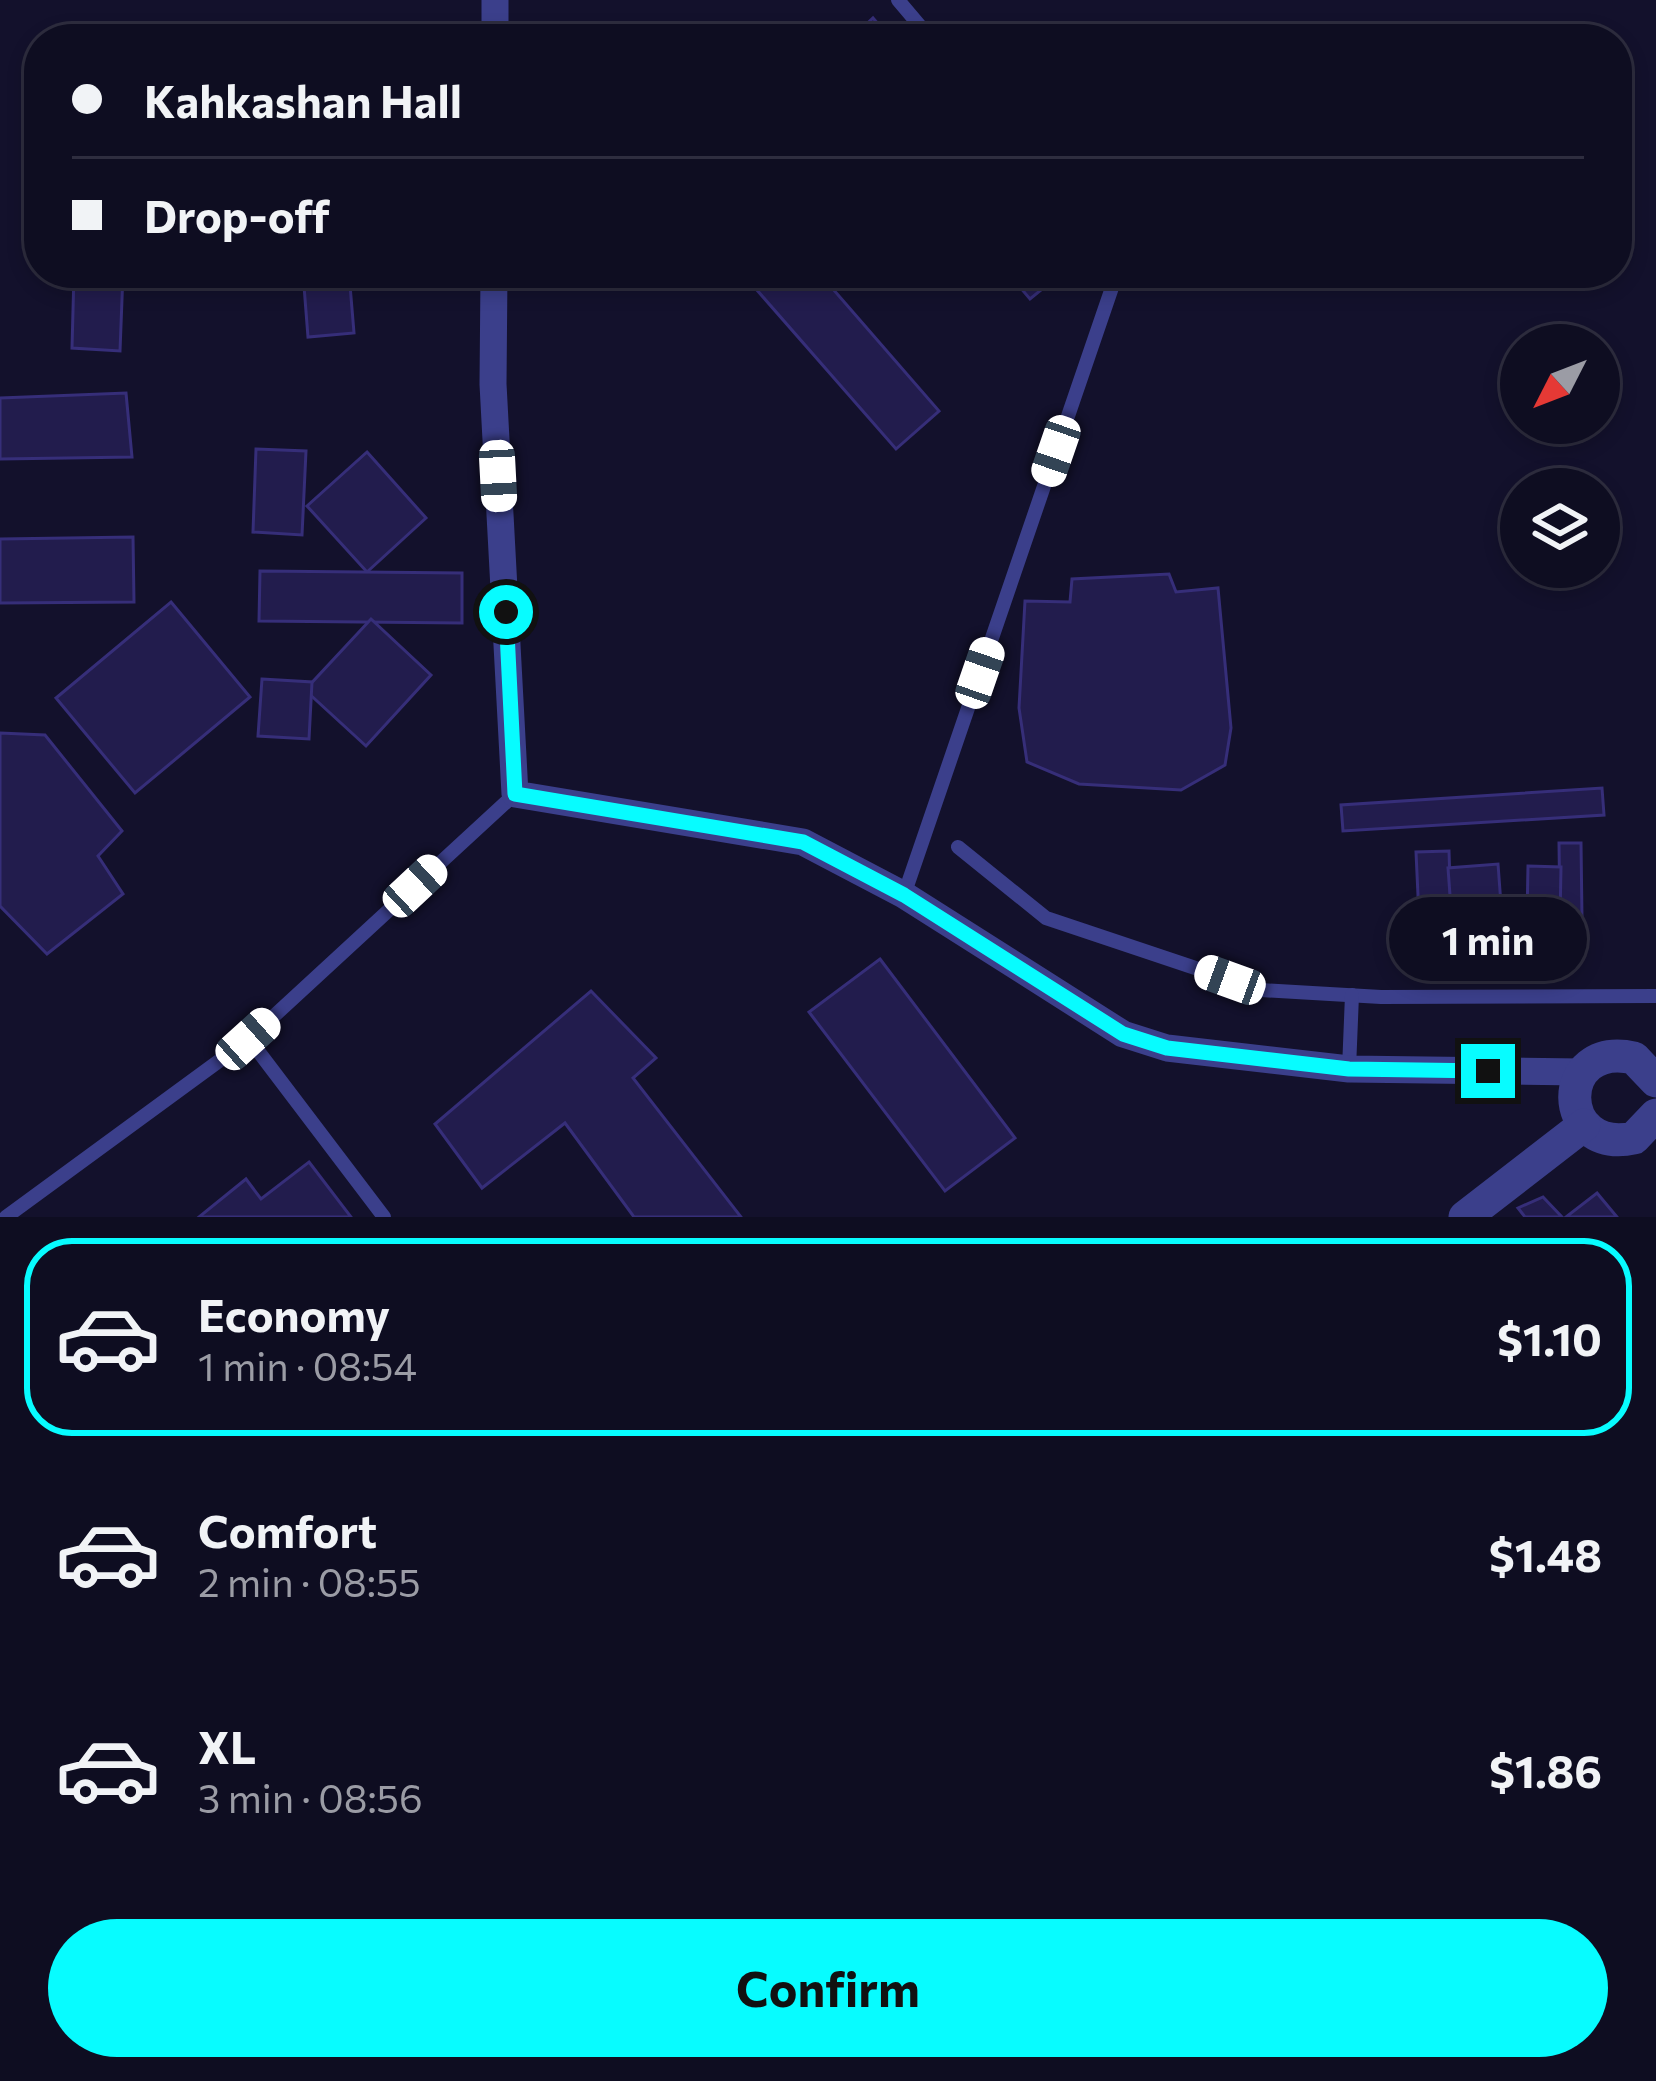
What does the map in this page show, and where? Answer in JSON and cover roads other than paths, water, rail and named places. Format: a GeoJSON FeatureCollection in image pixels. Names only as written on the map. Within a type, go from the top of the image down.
{"type":"FeatureCollection","features":[{"type":"Feature","properties":{"kind":"street"},"geometry":{"type":"LineString","coordinates":[[494,288],[493,385],[515,794],[803,842],[904,895],[1123,1034],[1214,1057],[1349,1069],[1581,1072]]}},
{"type":"Feature","properties":{"kind":"street"},"geometry":{"type":"LineString","coordinates":[[1655,1118],[1634,1138],[1620,1141],[1594,1135],[1584,1125],[1574,1100],[1581,1072],[1591,1062],[1619,1054],[1634,1058],[1656,1078]]}},
{"type":"Feature","properties":{"kind":"street"},"geometry":{"type":"LineString","coordinates":[[1465,1217],[1584,1125]]}},
{"type":"Feature","properties":{"kind":"lane"},"geometry":{"type":"LineString","coordinates":[[898,0],[918,24]]}},
{"type":"Feature","properties":{"kind":"lane"},"geometry":{"type":"LineString","coordinates":[[904,895],[1112,288]]}},
{"type":"Feature","properties":{"kind":"lane"},"geometry":{"type":"LineString","coordinates":[[6,1217],[248,1039],[515,794]]}},
{"type":"Feature","properties":{"kind":"lane"},"geometry":{"type":"LineString","coordinates":[[958,847],[1046,918],[1261,990],[1352,995],[1656,995]]}},
{"type":"Feature","properties":{"kind":"lane"},"geometry":{"type":"LineString","coordinates":[[1349,1069],[1352,995]]}},
{"type":"Feature","properties":{"kind":"lane"},"geometry":{"type":"LineString","coordinates":[[248,1039],[384,1217]]}}]}
